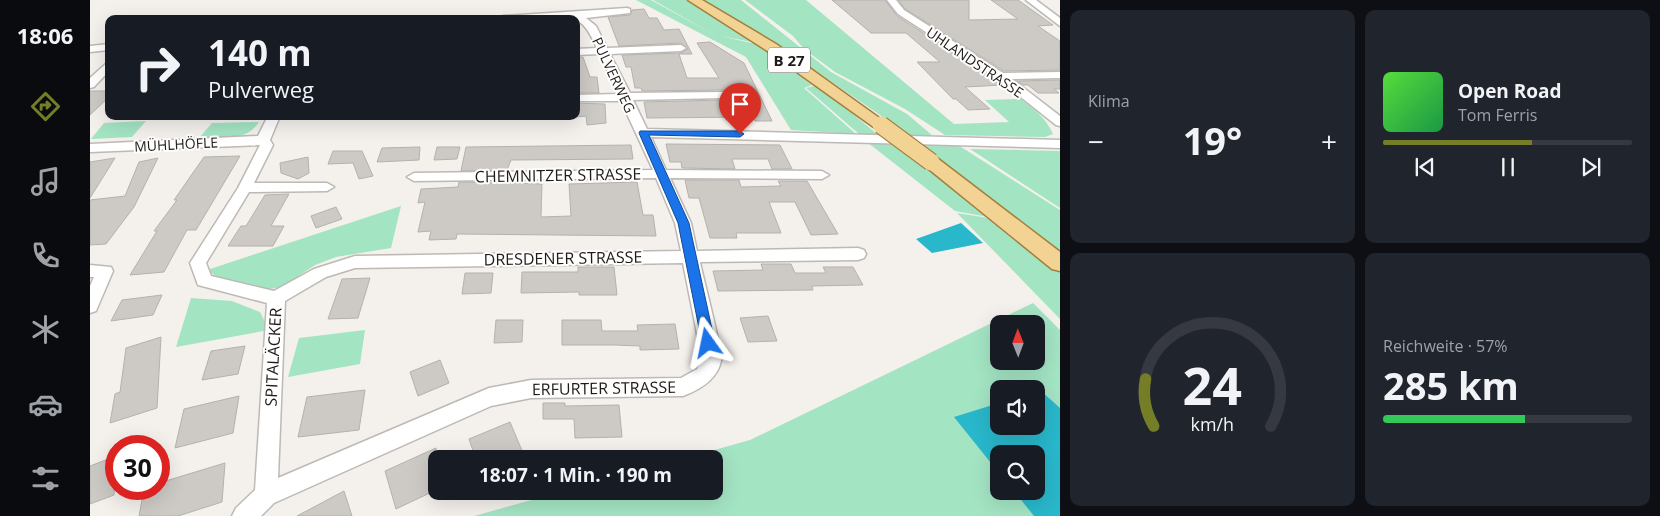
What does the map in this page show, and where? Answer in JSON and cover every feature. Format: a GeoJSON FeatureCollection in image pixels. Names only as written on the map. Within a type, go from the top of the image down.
{"type":"FeatureCollection","features":[{"type":"Feature","properties":{"kind":"main road","name":"B 27"},"geometry":{"type":"LineString","coordinates":[[694,0],[771,47],[881,125],[1060,264]]}},
{"type":"Feature","properties":{"kind":"street","name":"UHLANDSTRASSE"},"geometry":{"type":"LineString","coordinates":[[891,0],[901,12],[1000,76],[1060,122]]}},
{"type":"Feature","properties":{"kind":"street"},"geometry":{"type":"LineString","coordinates":[[1030,0],[1060,23]]}},
{"type":"Feature","properties":{"kind":"street","name":"PULVERWEG"},"geometry":{"type":"LineString","coordinates":[[580,16],[627,11]]}},
{"type":"Feature","properties":{"kind":"street"},"geometry":{"type":"LineString","coordinates":[[1046,14],[1060,14]]}},
{"type":"Feature","properties":{"kind":"street","name":"PULVERWEG"},"geometry":{"type":"LineString","coordinates":[[580,19],[591,26],[624,98],[643,133],[740,134],[862,140],[1060,144]]}},
{"type":"Feature","properties":{"kind":"street"},"geometry":{"type":"LineString","coordinates":[[90,49],[105,47]]}},
{"type":"Feature","properties":{"kind":"street"},"geometry":{"type":"LineString","coordinates":[[580,52],[681,48]]}},
{"type":"Feature","properties":{"kind":"street"},"geometry":{"type":"LineString","coordinates":[[90,85],[105,68]]}},
{"type":"Feature","properties":{"kind":"street"},"geometry":{"type":"LineString","coordinates":[[1000,76],[1060,75]]}},
{"type":"Feature","properties":{"kind":"street"},"geometry":{"type":"LineString","coordinates":[[580,98],[723,95]]}},
{"type":"Feature","properties":{"kind":"street","name":"SPITALÄCKER"},"geometry":{"type":"LineString","coordinates":[[266,495],[276,298],[204,281],[198,263],[244,188],[265,142],[273,120]]}},
{"type":"Feature","properties":{"kind":"street","name":"ERFURTER STRASSE"},"geometry":{"type":"LineString","coordinates":[[266,495],[489,397],[531,389],[683,387],[704,375],[712,360],[683,223],[643,133]]}},
{"type":"Feature","properties":{"kind":"street","name":"MÜHLHÖFLE"},"geometry":{"type":"LineString","coordinates":[[90,148],[265,142]]}},
{"type":"Feature","properties":{"kind":"street","name":"CHEMNITZER STRASSE"},"geometry":{"type":"LineString","coordinates":[[414,177],[661,174],[822,175]]}},
{"type":"Feature","properties":{"kind":"street"},"geometry":{"type":"LineString","coordinates":[[244,188],[328,187]]}},
{"type":"Feature","properties":{"kind":"street","name":"DRESDENER STRASSE"},"geometry":{"type":"LineString","coordinates":[[276,298],[320,273],[355,262],[858,254]]}},
{"type":"Feature","properties":{"kind":"street"},"geometry":{"type":"LineString","coordinates":[[90,306],[97,271]]}},
{"type":"Feature","properties":{"kind":"street"},"geometry":{"type":"LineString","coordinates":[[244,516],[266,495]]}},
{"type":"Feature","properties":{"kind":"green space"},"geometry":{"type":"Polygon","coordinates":[[[636,0],[651,0],[715,35],[653,0],[686,0],[752,42],[720,36],[756,44],[812,85],[804,88],[856,134],[791,130],[746,57],[636,0]]]}},
{"type":"Feature","properties":{"kind":"green space"},"geometry":{"type":"Polygon","coordinates":[[[702,0],[741,0],[831,72],[907,114],[933,136],[909,135],[778,45],[702,0]]]}},
{"type":"Feature","properties":{"kind":"green space"},"geometry":{"type":"Polygon","coordinates":[[[745,0],[806,0],[954,124],[1009,122],[985,100],[1021,99],[1035,110],[1053,134],[1045,137],[945,135],[905,109],[835,72],[804,49],[793,36],[745,0]]]}},
{"type":"Feature","properties":{"kind":"green space"},"geometry":{"type":"Polygon","coordinates":[[[818,85],[877,134],[859,134],[806,88],[818,85]]]}},
{"type":"Feature","properties":{"kind":"green space"},"geometry":{"type":"Polygon","coordinates":[[[146,121],[132,137],[91,139],[104,123],[146,121]]]}},
{"type":"Feature","properties":{"kind":"green space"},"geometry":{"type":"Polygon","coordinates":[[[259,122],[248,133],[240,136],[199,138],[212,123],[259,122]]]}},
{"type":"Feature","properties":{"kind":"green space"},"geometry":{"type":"Polygon","coordinates":[[[867,142],[902,143],[999,219],[955,211],[867,142]]]}},
{"type":"Feature","properties":{"kind":"green space"},"geometry":{"type":"Polygon","coordinates":[[[910,143],[958,145],[1060,210],[1060,262],[910,143]]]}},
{"type":"Feature","properties":{"kind":"green space"},"geometry":{"type":"Polygon","coordinates":[[[970,149],[1060,151],[1060,208],[970,149]]]}},
{"type":"Feature","properties":{"kind":"green space"},"geometry":{"type":"Polygon","coordinates":[[[401,206],[391,248],[336,257],[315,265],[282,287],[264,290],[217,277],[207,270],[401,206]]]}},
{"type":"Feature","properties":{"kind":"green space"},"geometry":{"type":"Polygon","coordinates":[[[957,213],[1001,220],[1060,270],[1060,319],[957,213]]]}},
{"type":"Feature","properties":{"kind":"green space"},"geometry":{"type":"Polygon","coordinates":[[[191,298],[232,301],[260,312],[269,330],[176,347],[191,298]]]}},
{"type":"Feature","properties":{"kind":"green space"},"geometry":{"type":"Polygon","coordinates":[[[1033,303],[1045,315],[1008,315],[1033,303]]]}},
{"type":"Feature","properties":{"kind":"green space"},"geometry":{"type":"Polygon","coordinates":[[[1045,315],[1060,330],[1060,516],[474,516],[532,500],[723,500],[723,450],[714,450],[750,440],[990,324],[990,370],[1045,370],[1045,315]]]}},
{"type":"Feature","properties":{"kind":"green space"},"geometry":{"type":"Polygon","coordinates":[[[365,330],[360,364],[288,377],[299,338],[365,330]]]}},
{"type":"Feature","properties":{"kind":"water"},"geometry":{"type":"Polygon","coordinates":[[[961,223],[983,243],[932,253],[916,239],[961,223]]]}},
{"type":"Feature","properties":{"kind":"water"},"geometry":{"type":"Polygon","coordinates":[[[1045,395],[1060,408],[1060,516],[1034,516],[1021,500],[1045,500],[1045,445],[990,445],[990,462],[954,417],[990,406],[990,435],[1045,435],[1045,395]]]}},
{"type":"Feature","properties":{"kind":"building"},"geometry":{"type":"Polygon","coordinates":[[[832,0],[885,0],[897,16],[1003,85],[965,87],[990,109],[968,110],[956,99],[953,99],[917,62],[940,62],[906,33],[871,33],[832,0]]]}},
{"type":"Feature","properties":{"kind":"building"},"geometry":{"type":"Polygon","coordinates":[[[898,0],[969,0],[969,20],[1018,19],[991,0],[1018,0],[1053,25],[1038,26],[1060,41],[1060,70],[1004,71],[905,9],[898,0]]]}},
{"type":"Feature","properties":{"kind":"building"},"geometry":{"type":"Polygon","coordinates":[[[644,9],[649,18],[657,18],[664,30],[679,29],[692,54],[679,54],[687,78],[719,78],[697,43],[710,42],[744,63],[772,121],[755,121],[753,117],[647,118],[644,102],[723,100],[731,94],[723,90],[642,91],[641,88],[635,88],[631,67],[626,67],[622,55],[681,53],[688,49],[681,43],[619,46],[608,17],[630,15],[632,10],[644,9]]]}},
{"type":"Feature","properties":{"kind":"building"},"geometry":{"type":"Polygon","coordinates":[[[580,57],[583,57],[590,77],[597,77],[599,93],[580,93],[580,57]]]}},
{"type":"Feature","properties":{"kind":"building"},"geometry":{"type":"Polygon","coordinates":[[[1060,80],[1060,89],[1054,89],[1059,93],[1038,93],[1028,85],[1023,85],[1017,81],[1060,80]]]}},
{"type":"Feature","properties":{"kind":"building"},"geometry":{"type":"Polygon","coordinates":[[[90,91],[105,91],[105,101],[90,115],[90,91]]]}},
{"type":"Feature","properties":{"kind":"building"},"geometry":{"type":"Polygon","coordinates":[[[580,103],[605,104],[606,123],[587,125],[586,116],[580,117],[580,103]]]}},
{"type":"Feature","properties":{"kind":"building"},"geometry":{"type":"Polygon","coordinates":[[[666,144],[780,145],[792,169],[772,169],[768,159],[732,159],[735,169],[682,168],[681,162],[670,162],[666,144]]]}},
{"type":"Feature","properties":{"kind":"building"},"geometry":{"type":"Polygon","coordinates":[[[631,145],[633,159],[511,160],[507,170],[461,171],[466,147],[631,145]]]}},
{"type":"Feature","properties":{"kind":"building"},"geometry":{"type":"Polygon","coordinates":[[[420,147],[419,160],[377,162],[382,148],[420,147]]]}},
{"type":"Feature","properties":{"kind":"building"},"geometry":{"type":"Polygon","coordinates":[[[437,147],[460,147],[457,159],[434,160],[437,147]]]}},
{"type":"Feature","properties":{"kind":"building"},"geometry":{"type":"Polygon","coordinates":[[[333,151],[362,151],[373,176],[359,179],[353,163],[328,164],[333,151]]]}},
{"type":"Feature","properties":{"kind":"building"},"geometry":{"type":"Polygon","coordinates":[[[240,156],[196,230],[187,230],[164,272],[130,275],[157,231],[154,231],[177,200],[174,200],[204,157],[240,156]]]}},
{"type":"Feature","properties":{"kind":"building"},"geometry":{"type":"Polygon","coordinates":[[[308,157],[309,173],[298,179],[281,173],[280,163],[308,157]]]}},
{"type":"Feature","properties":{"kind":"building"},"geometry":{"type":"Polygon","coordinates":[[[115,158],[90,198],[90,162],[115,158]]]}},
{"type":"Feature","properties":{"kind":"building"},"geometry":{"type":"Polygon","coordinates":[[[158,158],[134,207],[106,244],[90,245],[90,200],[125,196],[139,162],[158,158]]]}},
{"type":"Feature","properties":{"kind":"building"},"geometry":{"type":"Polygon","coordinates":[[[685,180],[739,180],[741,187],[781,186],[778,181],[807,181],[838,234],[811,235],[795,202],[769,202],[781,233],[736,233],[737,238],[710,238],[699,198],[689,198],[685,180]]]}},
{"type":"Feature","properties":{"kind":"building"},"geometry":{"type":"Polygon","coordinates":[[[459,182],[542,184],[541,217],[571,216],[569,184],[637,182],[643,215],[653,215],[656,236],[457,234],[456,239],[429,240],[431,231],[418,232],[425,202],[418,203],[421,189],[458,187],[459,182]]]}},
{"type":"Feature","properties":{"kind":"building"},"geometry":{"type":"Polygon","coordinates":[[[289,194],[271,226],[284,226],[273,246],[228,246],[241,226],[246,226],[265,195],[289,194]]]}},
{"type":"Feature","properties":{"kind":"building"},"geometry":{"type":"Polygon","coordinates":[[[336,207],[342,219],[316,228],[311,216],[336,207]]]}},
{"type":"Feature","properties":{"kind":"building"},"geometry":{"type":"Polygon","coordinates":[[[761,264],[791,264],[795,273],[826,273],[823,267],[853,267],[863,285],[812,286],[813,290],[718,291],[713,271],[763,270],[761,264]]]}},
{"type":"Feature","properties":{"kind":"building"},"geometry":{"type":"Polygon","coordinates":[[[578,267],[614,267],[617,295],[579,295],[579,292],[521,293],[522,272],[578,272],[578,267]]]}},
{"type":"Feature","properties":{"kind":"building"},"geometry":{"type":"Polygon","coordinates":[[[465,273],[493,273],[491,293],[462,294],[465,273]]]}},
{"type":"Feature","properties":{"kind":"building"},"geometry":{"type":"Polygon","coordinates":[[[370,278],[358,318],[328,319],[342,279],[370,278]]]}},
{"type":"Feature","properties":{"kind":"building"},"geometry":{"type":"Polygon","coordinates":[[[162,295],[153,315],[111,321],[122,300],[162,295]]]}},
{"type":"Feature","properties":{"kind":"building"},"geometry":{"type":"Polygon","coordinates":[[[768,316],[777,341],[748,342],[740,318],[768,316]]]}},
{"type":"Feature","properties":{"kind":"building"},"geometry":{"type":"Polygon","coordinates":[[[496,320],[523,320],[522,342],[494,343],[496,320]]]}},
{"type":"Feature","properties":{"kind":"building"},"geometry":{"type":"Polygon","coordinates":[[[562,320],[601,320],[602,331],[638,331],[637,325],[675,324],[679,349],[640,350],[640,346],[562,345],[562,320]]]}},
{"type":"Feature","properties":{"kind":"building"},"geometry":{"type":"Polygon","coordinates":[[[161,337],[157,408],[110,423],[115,394],[120,392],[126,348],[161,337]]]}},
{"type":"Feature","properties":{"kind":"building"},"geometry":{"type":"Polygon","coordinates":[[[245,346],[238,374],[202,380],[211,351],[245,346]]]}},
{"type":"Feature","properties":{"kind":"building"},"geometry":{"type":"Polygon","coordinates":[[[440,360],[449,383],[418,396],[410,372],[440,360]]]}},
{"type":"Feature","properties":{"kind":"building"},"geometry":{"type":"Polygon","coordinates":[[[365,390],[359,430],[298,437],[307,397],[365,390]]]}},
{"type":"Feature","properties":{"kind":"building"},"geometry":{"type":"Polygon","coordinates":[[[239,396],[233,433],[175,448],[184,409],[239,396]]]}},
{"type":"Feature","properties":{"kind":"building"},"geometry":{"type":"Polygon","coordinates":[[[543,403],[565,403],[565,406],[619,405],[622,437],[575,438],[574,419],[543,419],[543,403]]]}},
{"type":"Feature","properties":{"kind":"building"},"geometry":{"type":"Polygon","coordinates":[[[510,422],[522,450],[473,450],[469,439],[510,422]]]}},
{"type":"Feature","properties":{"kind":"building"},"geometry":{"type":"Polygon","coordinates":[[[428,452],[428,494],[396,509],[385,471],[428,452]]]}},
{"type":"Feature","properties":{"kind":"building"},"geometry":{"type":"Polygon","coordinates":[[[105,460],[105,498],[90,504],[90,466],[105,460]]]}},
{"type":"Feature","properties":{"kind":"building"},"geometry":{"type":"Polygon","coordinates":[[[225,463],[222,502],[178,516],[139,516],[142,500],[170,500],[170,480],[225,463]]]}},
{"type":"Feature","properties":{"kind":"building"},"geometry":{"type":"Polygon","coordinates":[[[344,491],[352,516],[297,516],[344,491]]]}},
{"type":"Feature","properties":{"kind":"route"},"geometry":{"type":"LineString","coordinates":[[708,343],[683,223],[643,133],[740,134]]}}]}
